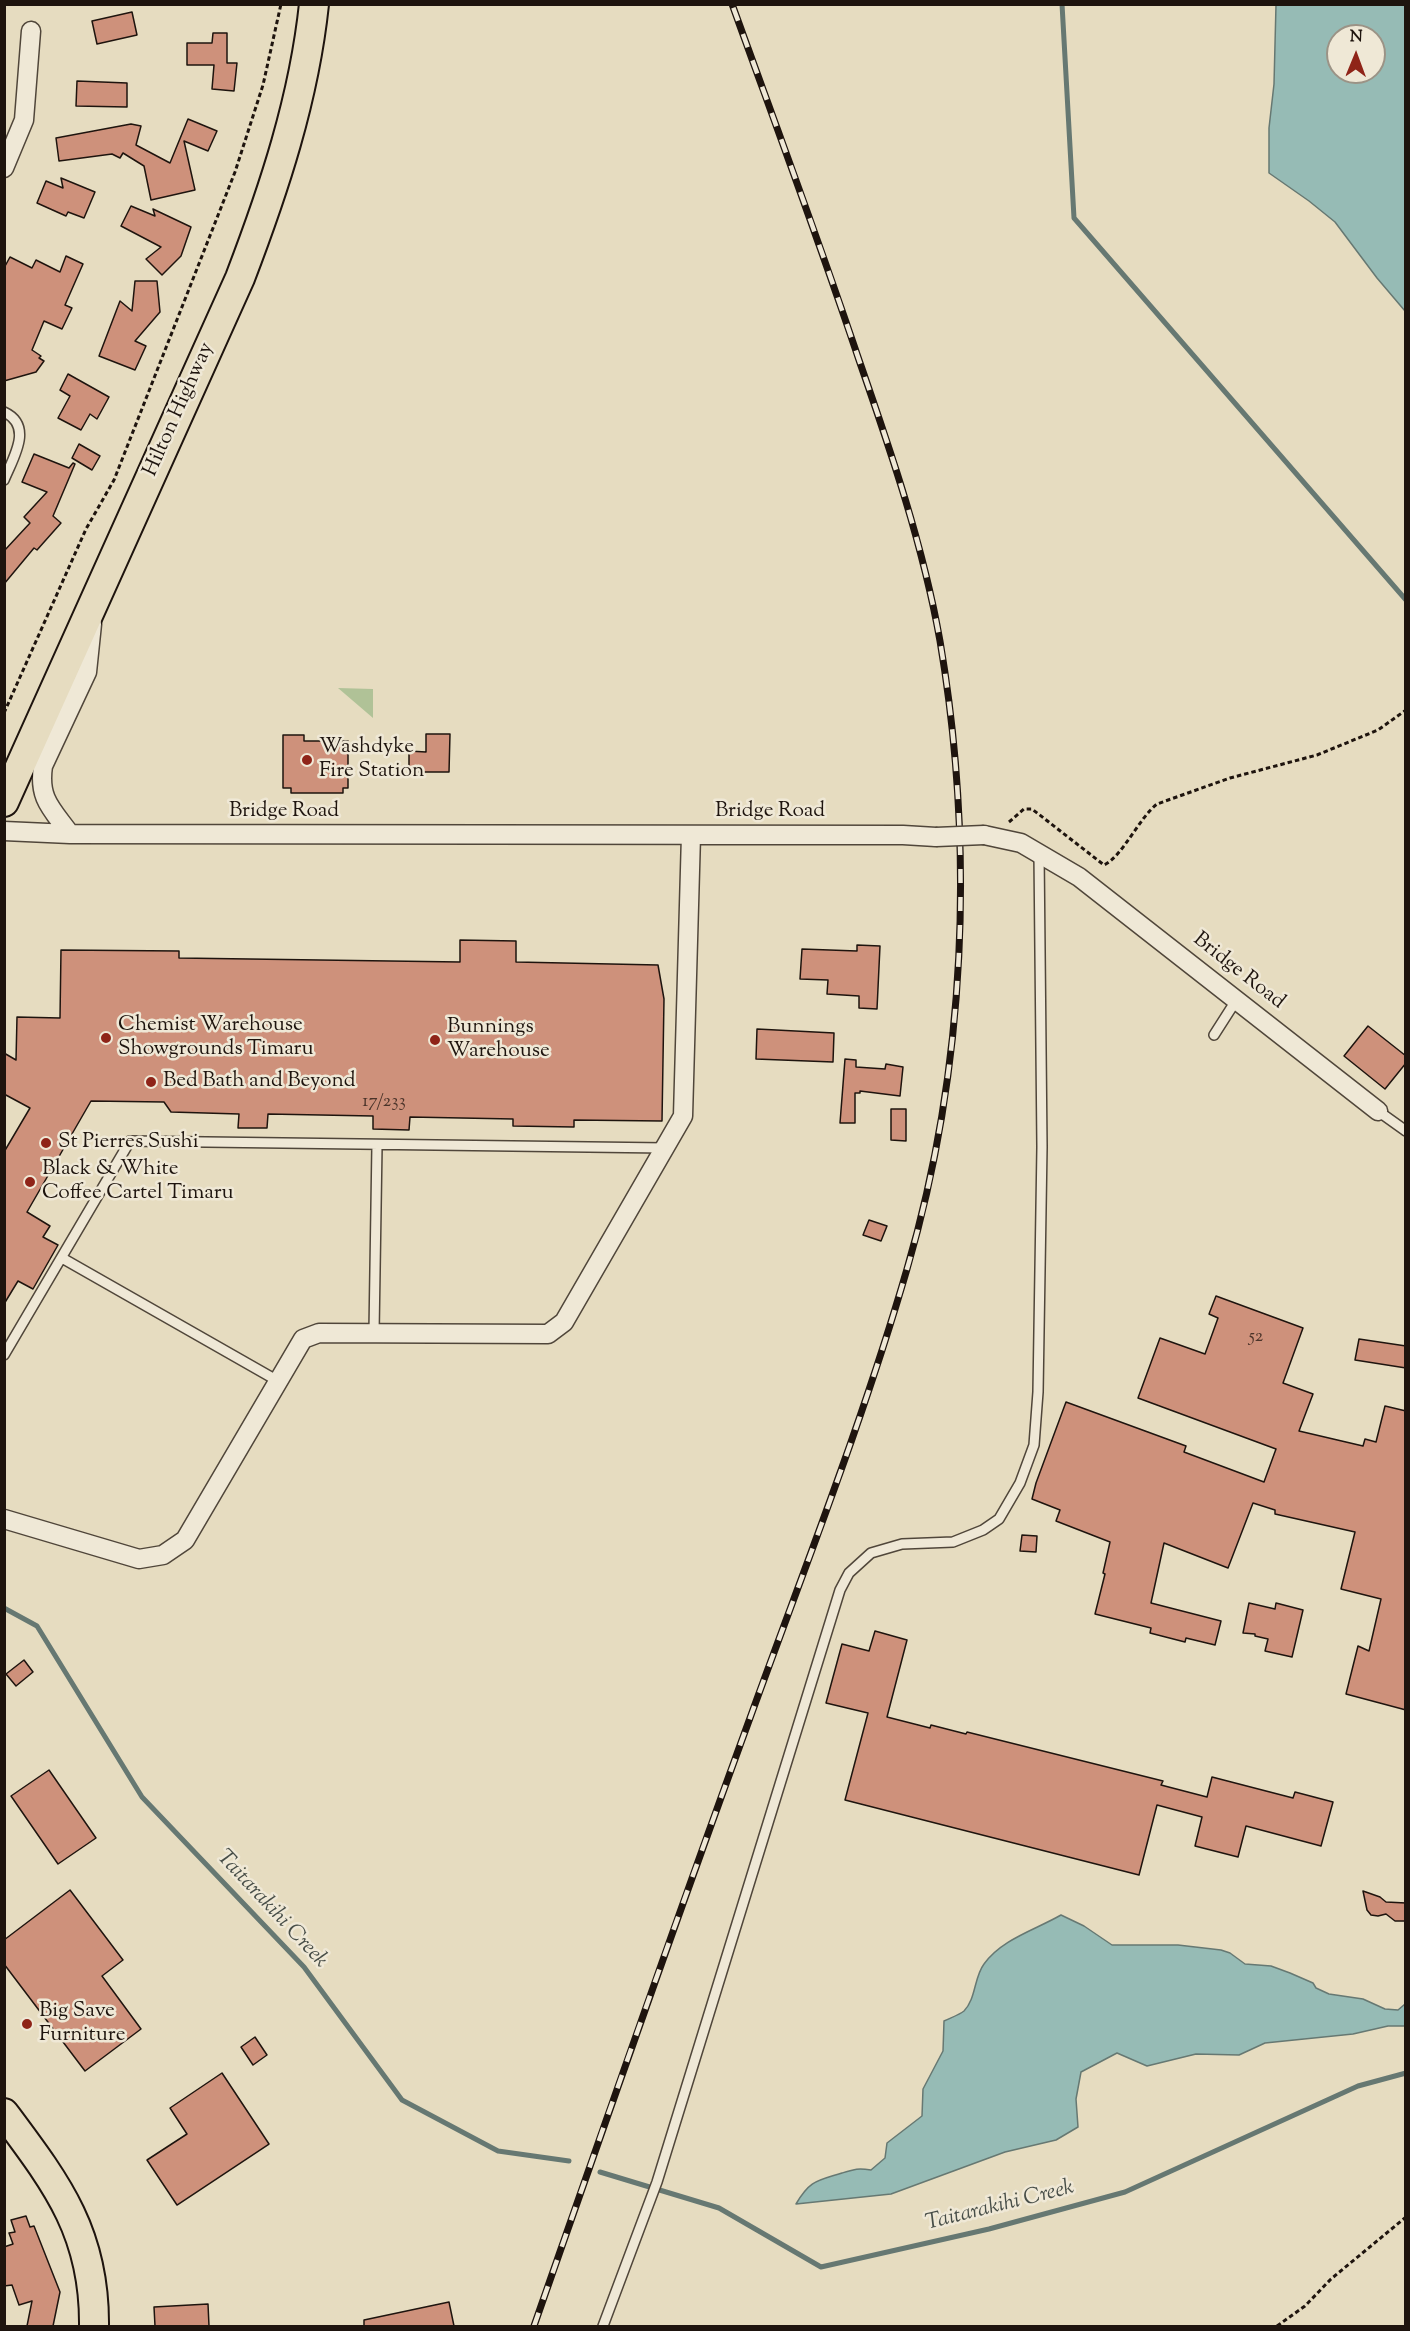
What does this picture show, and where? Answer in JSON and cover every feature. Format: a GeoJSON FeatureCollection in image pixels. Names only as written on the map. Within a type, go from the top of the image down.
{"type":"FeatureCollection","features":[{"type":"Feature","properties":{"kind":"highway","name":"Hilton Highway"},"geometry":{"type":"LineString","coordinates":[[4,802],[240,278],[292,126],[304,74],[314,4]]}},
{"type":"Feature","properties":{"kind":"highway"},"geometry":{"type":"LineString","coordinates":[[4,2113],[69,2206],[78,2228],[91,2278],[94,2326]]}},
{"type":"Feature","properties":{"kind":"street"},"geometry":{"type":"LineString","coordinates":[[4,168],[24,120],[31,31]]}},
{"type":"Feature","properties":{"kind":"street"},"geometry":{"type":"LineString","coordinates":[[70,834],[46,800],[40,783],[43,766],[87,672],[95,603]]}},
{"type":"Feature","properties":{"kind":"street","name":"Bridge Road"},"geometry":{"type":"LineString","coordinates":[[4,831],[70,834],[903,835],[936,837],[984,835],[1022,843],[1079,878],[1378,1111]]}},
{"type":"Feature","properties":{"kind":"street"},"geometry":{"type":"LineString","coordinates":[[4,1519],[139,1559],[163,1555],[185,1540],[303,1339],[319,1333],[548,1334],[564,1322],[683,1116],[691,835]]}},
{"type":"Feature","properties":{"kind":"lane"},"geometry":{"type":"LineString","coordinates":[[4,412],[15,419],[21,432],[4,480]]}},
{"type":"Feature","properties":{"kind":"lane"},"geometry":{"type":"LineString","coordinates":[[603,2326],[657,2182],[840,1590],[849,1574],[871,1553],[902,1544],[952,1542],[983,1530],[999,1519],[1020,1483],[1034,1445],[1038,1392],[1042,1146],[1040,853]]}},
{"type":"Feature","properties":{"kind":"lane"},"geometry":{"type":"LineString","coordinates":[[1214,1035],[1237,999]]}},
{"type":"Feature","properties":{"kind":"lane"},"geometry":{"type":"LineString","coordinates":[[1378,1111],[1406,1131]]}},
{"type":"Feature","properties":{"kind":"lane"},"geometry":{"type":"LineString","coordinates":[[4,1355],[130,1141],[665,1148]]}},
{"type":"Feature","properties":{"kind":"lane"},"geometry":{"type":"LineString","coordinates":[[374,1332],[377,1145]]}},
{"type":"Feature","properties":{"kind":"lane"},"geometry":{"type":"LineString","coordinates":[[63,1258],[278,1381]]}},
{"type":"Feature","properties":{"kind":"path"},"geometry":{"type":"LineString","coordinates":[[4,713],[86,529],[114,480],[235,172],[263,85],[281,4]]}},
{"type":"Feature","properties":{"kind":"path"},"geometry":{"type":"LineString","coordinates":[[1010,822],[1024,809],[1032,809],[1104,865],[1114,858],[1147,811],[1157,804],[1230,778],[1317,755],[1378,730],[1406,710]]}},
{"type":"Feature","properties":{"kind":"path"},"geometry":{"type":"LineString","coordinates":[[1277,2326],[1305,2306],[1331,2279],[1406,2217]]}},
{"type":"Feature","properties":{"kind":"green space"},"geometry":{"type":"Polygon","coordinates":[[[338,688],[373,689],[373,718],[338,688]]]}},
{"type":"Feature","properties":{"kind":"water"},"geometry":{"type":"Polygon","coordinates":[[[1276,5],[1405,5],[1405,311],[1335,222],[1269,173],[1269,128],[1274,84],[1276,5]]]}},
{"type":"Feature","properties":{"kind":"water"},"geometry":{"type":"Polygon","coordinates":[[[1061,1915],[1084,1926],[1112,1945],[1178,1945],[1221,1950],[1230,1953],[1245,1964],[1271,1966],[1290,1973],[1313,1983],[1316,1988],[1329,1994],[1363,1999],[1385,2009],[1398,2010],[1405,2004],[1405,2026],[1388,2026],[1353,2034],[1265,2043],[1239,2055],[1196,2054],[1147,2066],[1117,2053],[1081,2072],[1076,2099],[1078,2127],[1056,2140],[1005,2152],[891,2194],[796,2204],[815,2182],[853,2170],[871,2170],[885,2158],[887,2143],[922,2116],[923,2089],[943,2051],[944,2021],[964,2011],[968,2006],[984,1964],[991,1955],[1009,1941],[1061,1915]]]}},
{"type":"Feature","properties":{"kind":"building"},"geometry":{"type":"Polygon","coordinates":[[[132,12],[137,35],[97,44],[92,21],[132,12]]]}},
{"type":"Feature","properties":{"kind":"building"},"geometry":{"type":"Polygon","coordinates":[[[213,33],[227,33],[227,63],[237,63],[234,91],[212,89],[214,65],[187,65],[187,43],[212,43],[213,33]]]}},
{"type":"Feature","properties":{"kind":"building"},"geometry":{"type":"Polygon","coordinates":[[[77,81],[127,83],[127,107],[76,106],[77,81]]]}},
{"type":"Feature","properties":{"kind":"building"},"geometry":{"type":"Polygon","coordinates":[[[188,119],[217,131],[208,151],[184,141],[195,190],[151,200],[144,166],[123,153],[120,158],[112,154],[59,161],[56,138],[131,124],[141,126],[136,145],[170,163],[188,119]]]}},
{"type":"Feature","properties":{"kind":"building"},"geometry":{"type":"Polygon","coordinates":[[[61,178],[95,192],[84,218],[68,212],[66,216],[37,203],[46,181],[63,188],[61,178]]]}},
{"type":"Feature","properties":{"kind":"building"},"geometry":{"type":"Polygon","coordinates":[[[131,206],[155,216],[153,209],[191,227],[181,256],[162,275],[146,259],[161,247],[121,226],[131,206]]]}},
{"type":"Feature","properties":{"kind":"building"},"geometry":{"type":"Polygon","coordinates":[[[66,256],[83,264],[65,305],[72,308],[62,329],[44,321],[32,350],[44,361],[36,372],[4,381],[4,268],[10,257],[32,268],[36,260],[60,272],[66,256]]]}},
{"type":"Feature","properties":{"kind":"building"},"geometry":{"type":"Polygon","coordinates":[[[135,281],[157,281],[160,312],[135,341],[146,346],[135,370],[99,356],[120,301],[132,311],[135,281]]]}},
{"type":"Feature","properties":{"kind":"building"},"geometry":{"type":"Polygon","coordinates":[[[68,374],[109,397],[97,419],[90,414],[81,430],[58,418],[70,396],[60,390],[68,374]]]}},
{"type":"Feature","properties":{"kind":"building"},"geometry":{"type":"Polygon","coordinates":[[[79,444],[100,456],[92,470],[72,458],[79,444]]]}},
{"type":"Feature","properties":{"kind":"building"},"geometry":{"type":"Polygon","coordinates":[[[34,454],[69,468],[73,463],[75,464],[53,516],[61,523],[37,550],[34,548],[4,584],[4,551],[30,523],[24,517],[47,492],[22,482],[34,454]]]}},
{"type":"Feature","properties":{"kind":"building"},"geometry":{"type":"Polygon","coordinates":[[[426,734],[450,734],[449,772],[409,772],[409,751],[426,752],[426,734]]]}},
{"type":"Feature","properties":{"kind":"building"},"geometry":{"type":"Polygon","coordinates":[[[283,735],[304,735],[304,741],[348,741],[348,788],[343,788],[343,793],[291,793],[291,788],[283,788],[283,735]]]}},
{"type":"Feature","properties":{"kind":"building"},"geometry":{"type":"Polygon","coordinates":[[[460,940],[516,941],[516,962],[658,965],[664,999],[662,1121],[574,1120],[574,1127],[513,1126],[513,1119],[410,1117],[409,1130],[373,1129],[373,1116],[268,1114],[267,1128],[238,1128],[239,1114],[171,1112],[164,1102],[91,1101],[27,1212],[50,1226],[43,1237],[58,1245],[33,1289],[18,1281],[4,1304],[4,1152],[30,1108],[4,1094],[4,1053],[16,1060],[17,1017],[60,1018],[61,950],[179,951],[179,958],[460,962],[460,940]]]}},
{"type":"Feature","properties":{"kind":"building"},"geometry":{"type":"Polygon","coordinates":[[[857,945],[880,946],[877,1009],[859,1008],[859,996],[827,994],[828,980],[800,979],[802,949],[857,951],[857,945]]]}},
{"type":"Feature","properties":{"kind":"building"},"geometry":{"type":"Polygon","coordinates":[[[1368,1026],[1406,1056],[1406,1063],[1385,1089],[1344,1056],[1368,1026]]]}},
{"type":"Feature","properties":{"kind":"building"},"geometry":{"type":"Polygon","coordinates":[[[757,1029],[834,1033],[833,1062],[756,1059],[757,1029]]]}},
{"type":"Feature","properties":{"kind":"building"},"geometry":{"type":"Polygon","coordinates":[[[845,1059],[856,1060],[856,1067],[885,1069],[886,1064],[903,1067],[900,1096],[860,1091],[860,1093],[855,1093],[855,1123],[840,1123],[845,1059]]]}},
{"type":"Feature","properties":{"kind":"building"},"geometry":{"type":"Polygon","coordinates":[[[891,1109],[906,1109],[906,1141],[891,1140],[891,1109]]]}},
{"type":"Feature","properties":{"kind":"building"},"geometry":{"type":"Polygon","coordinates":[[[869,1220],[887,1226],[881,1241],[863,1235],[869,1220]]]}},
{"type":"Feature","properties":{"kind":"building"},"geometry":{"type":"Polygon","coordinates":[[[1216,1296],[1303,1328],[1283,1383],[1313,1394],[1299,1431],[1363,1446],[1365,1439],[1376,1442],[1385,1406],[1406,1411],[1406,1710],[1346,1694],[1358,1646],[1369,1651],[1381,1599],[1341,1589],[1355,1532],[1275,1514],[1275,1510],[1253,1503],[1228,1568],[1164,1543],[1151,1603],[1221,1621],[1215,1645],[1186,1638],[1185,1642],[1150,1633],[1151,1628],[1095,1614],[1110,1542],[1056,1521],[1060,1510],[1032,1499],[1066,1402],[1186,1446],[1184,1452],[1264,1482],[1276,1449],[1138,1398],[1160,1338],[1205,1354],[1218,1318],[1209,1314],[1216,1296]]]}},
{"type":"Feature","properties":{"kind":"building"},"geometry":{"type":"Polygon","coordinates":[[[1359,1339],[1406,1346],[1406,1368],[1355,1360],[1359,1339]]]}},
{"type":"Feature","properties":{"kind":"building"},"geometry":{"type":"Polygon","coordinates":[[[1022,1535],[1037,1536],[1036,1552],[1020,1551],[1022,1535]]]}},
{"type":"Feature","properties":{"kind":"building"},"geometry":{"type":"Polygon","coordinates":[[[1249,1603],[1275,1609],[1276,1603],[1303,1610],[1292,1657],[1265,1651],[1268,1639],[1255,1636],[1255,1634],[1243,1633],[1249,1603]]]}},
{"type":"Feature","properties":{"kind":"building"},"geometry":{"type":"Polygon","coordinates":[[[875,1631],[907,1640],[887,1717],[930,1728],[931,1725],[966,1734],[967,1732],[1163,1781],[1161,1785],[1207,1797],[1212,1777],[1293,1798],[1295,1792],[1333,1802],[1321,1846],[1246,1826],[1238,1857],[1195,1846],[1202,1817],[1157,1805],[1139,1875],[845,1800],[868,1713],[826,1703],[842,1644],[869,1651],[875,1631]]]}},
{"type":"Feature","properties":{"kind":"building"},"geometry":{"type":"Polygon","coordinates":[[[24,1660],[33,1672],[16,1686],[6,1674],[24,1660]]]}},
{"type":"Feature","properties":{"kind":"building"},"geometry":{"type":"Polygon","coordinates":[[[49,1770],[96,1838],[58,1864],[11,1796],[49,1770]]]}},
{"type":"Feature","properties":{"kind":"building"},"geometry":{"type":"Polygon","coordinates":[[[70,1890],[123,1960],[102,1976],[141,2029],[85,2071],[4,1964],[4,1940],[70,1890]]]}},
{"type":"Feature","properties":{"kind":"building"},"geometry":{"type":"Polygon","coordinates":[[[1363,1891],[1380,1897],[1386,1902],[1406,1903],[1406,1921],[1395,1921],[1386,1914],[1371,1915],[1367,1910],[1363,1891]]]}},
{"type":"Feature","properties":{"kind":"building"},"geometry":{"type":"Polygon","coordinates":[[[255,2037],[267,2055],[253,2065],[241,2047],[255,2037]]]}},
{"type":"Feature","properties":{"kind":"building"},"geometry":{"type":"Polygon","coordinates":[[[222,2073],[269,2144],[177,2205],[147,2160],[187,2134],[170,2108],[222,2073]]]}},
{"type":"Feature","properties":{"kind":"building"},"geometry":{"type":"Polygon","coordinates":[[[26,2216],[30,2227],[34,2226],[60,2292],[53,2326],[27,2326],[32,2301],[19,2305],[12,2285],[4,2286],[4,2247],[13,2244],[9,2233],[15,2232],[11,2220],[26,2216]]]}},
{"type":"Feature","properties":{"kind":"building"},"geometry":{"type":"Polygon","coordinates":[[[449,2302],[454,2326],[364,2326],[364,2320],[449,2302]]]}},
{"type":"Feature","properties":{"kind":"building"},"geometry":{"type":"Polygon","coordinates":[[[208,2304],[209,2326],[155,2326],[154,2307],[208,2304]]]}},
{"type":"Feature","properties":{"kind":"waterway"},"geometry":{"type":"LineString","coordinates":[[1062,4],[1074,218],[1406,600]]}},
{"type":"Feature","properties":{"kind":"waterway","name":"Taitarakihi Creek"},"geometry":{"type":"LineString","coordinates":[[4,1608],[37,1626],[142,1797],[304,1967],[402,2100],[498,2151],[569,2161]]}},
{"type":"Feature","properties":{"kind":"waterway","name":"Taitarakihi Creek"},"geometry":{"type":"LineString","coordinates":[[600,2172],[719,2208],[821,2267],[989,2229],[1125,2192],[1358,2086],[1406,2073]]}},
{"type":"Feature","properties":{"kind":"railway"},"geometry":{"type":"LineString","coordinates":[[534,2326],[695,1870],[872,1382],[907,1269],[927,1193],[942,1115],[953,1036],[959,957],[958,798],[951,719],[933,605],[915,534],[883,429],[813,226],[732,4]]}},
{"type":"Feature","properties":{"kind":"place","name":"Washdyke Fire Station"},"geometry":{"type":"Point","coordinates":[307,760]}},
{"type":"Feature","properties":{"kind":"place","name":"Chemist Warehouse Showgrounds Timaru"},"geometry":{"type":"Point","coordinates":[106,1038]}},
{"type":"Feature","properties":{"kind":"place","name":"Bunnings Warehouse"},"geometry":{"type":"Point","coordinates":[435,1040]}},
{"type":"Feature","properties":{"kind":"place","name":"Bed Bath and Beyond"},"geometry":{"type":"Point","coordinates":[151,1082]}},
{"type":"Feature","properties":{"kind":"place","name":"St Pierres Sushi"},"geometry":{"type":"Point","coordinates":[46,1143]}},
{"type":"Feature","properties":{"kind":"place","name":"Black & White Coffee Cartel Timaru"},"geometry":{"type":"Point","coordinates":[30,1182]}},
{"type":"Feature","properties":{"kind":"place","name":"Big Save Furniture"},"geometry":{"type":"Point","coordinates":[27,2024]}}]}
